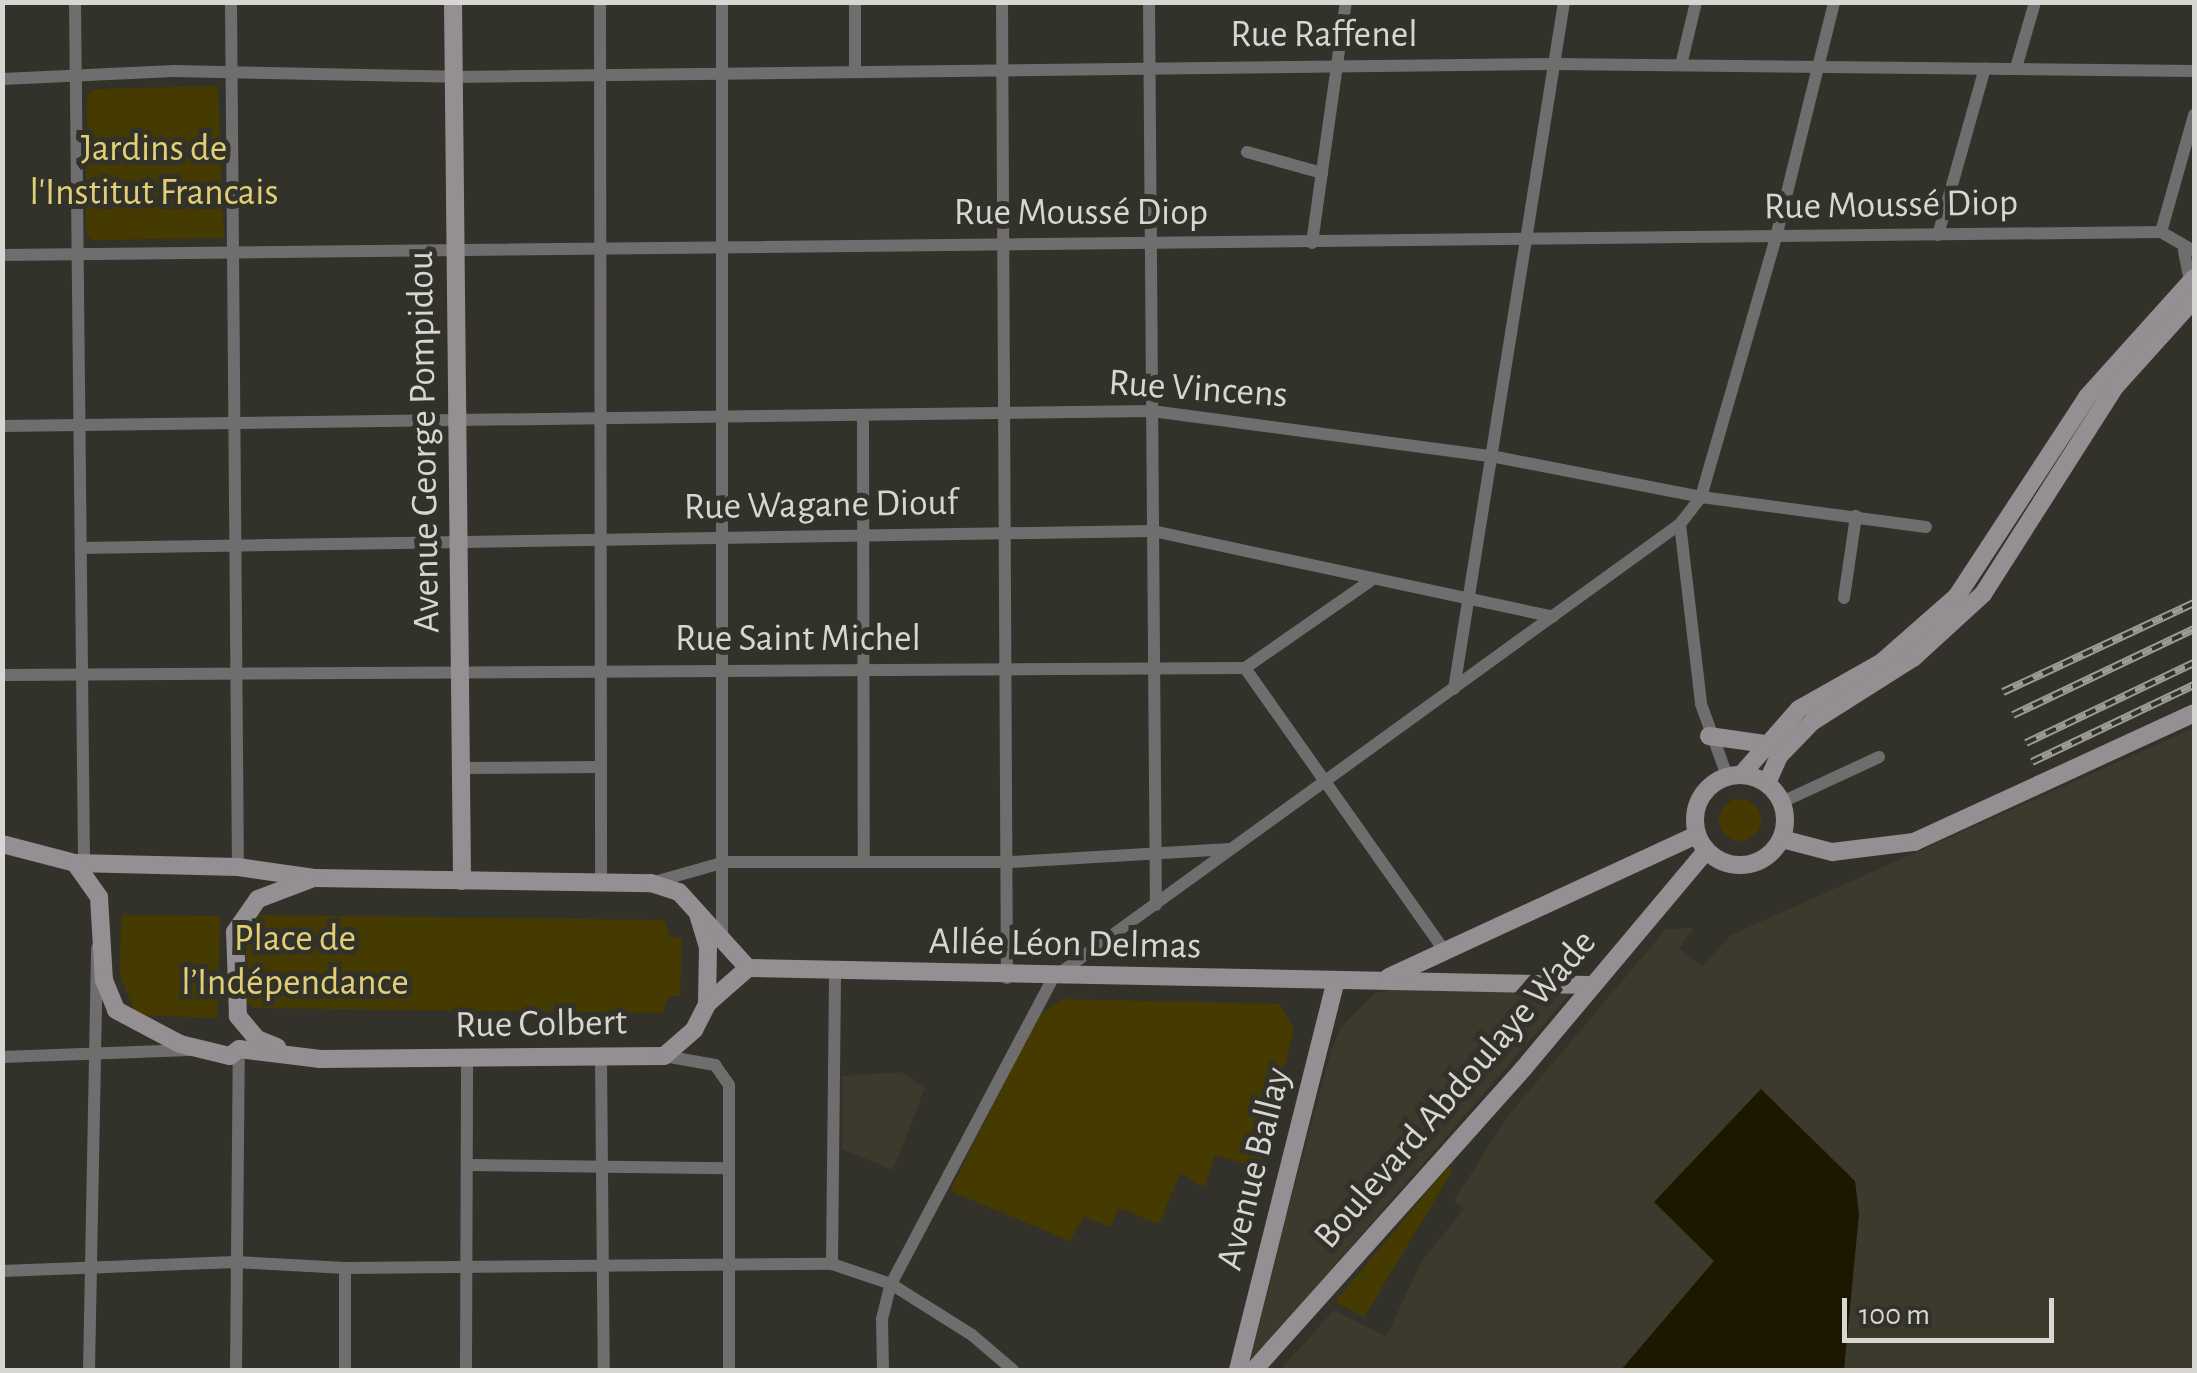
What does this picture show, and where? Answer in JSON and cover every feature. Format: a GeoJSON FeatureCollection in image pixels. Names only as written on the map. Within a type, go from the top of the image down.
{"type":"FeatureCollection","features":[{"type":"Feature","properties":{"kind":"street"},"geometry":{"type":"LineString","coordinates":[[75,2],[82,674],[79,863],[98,898],[104,980],[116,1010],[198,1050]]}},
{"type":"Feature","properties":{"kind":"street"},"geometry":{"type":"LineString","coordinates":[[232,2],[238,868]]}},
{"type":"Feature","properties":{"kind":"street","name":"Avenue George Pompidou"},"geometry":{"type":"LineString","coordinates":[[454,2],[462,881]]}},
{"type":"Feature","properties":{"kind":"street"},"geometry":{"type":"LineString","coordinates":[[600,2],[601,883]]}},
{"type":"Feature","properties":{"kind":"street"},"geometry":{"type":"LineString","coordinates":[[722,2],[722,942]]}},
{"type":"Feature","properties":{"kind":"street"},"geometry":{"type":"LineString","coordinates":[[854,70],[855,2]]}},
{"type":"Feature","properties":{"kind":"street"},"geometry":{"type":"LineString","coordinates":[[1002,2],[1010,862],[1007,978]]}},
{"type":"Feature","properties":{"kind":"street"},"geometry":{"type":"LineString","coordinates":[[1148,2],[1156,904]]}},
{"type":"Feature","properties":{"kind":"street"},"geometry":{"type":"LineString","coordinates":[[1312,242],[1346,2]]}},
{"type":"Feature","properties":{"kind":"street"},"geometry":{"type":"LineString","coordinates":[[1454,688],[1564,2]]}},
{"type":"Feature","properties":{"kind":"street"},"geometry":{"type":"LineString","coordinates":[[1681,64],[1696,2]]}},
{"type":"Feature","properties":{"kind":"street"},"geometry":{"type":"LineString","coordinates":[[883,1370],[882,1319],[891,1284],[1054,978],[1680,524],[1701,497],[1776,237],[1834,2]]}},
{"type":"Feature","properties":{"kind":"street"},"geometry":{"type":"LineString","coordinates":[[2016,68],[2035,2]]}},
{"type":"Feature","properties":{"kind":"street","name":"Rue Raffenel"},"geometry":{"type":"LineString","coordinates":[[2,78],[174,71],[232,77],[454,77],[1554,64],[2194,71]]}},
{"type":"Feature","properties":{"kind":"street"},"geometry":{"type":"LineString","coordinates":[[1938,235],[1985,68]]}},
{"type":"Feature","properties":{"kind":"street"},"geometry":{"type":"LineString","coordinates":[[1767,783],[1779,756],[1812,722],[1924,650],[1992,584],[2114,388],[2193,286],[2189,251],[2161,232],[2194,116]]}},
{"type":"Feature","properties":{"kind":"street"},"geometry":{"type":"LineString","coordinates":[[1246,152],[1322,173]]}},
{"type":"Feature","properties":{"kind":"street","name":"Rue Moussé Diop"},"geometry":{"type":"LineString","coordinates":[[2,254],[1525,243],[2161,232]]}},
{"type":"Feature","properties":{"kind":"street"},"geometry":{"type":"LineString","coordinates":[[1680,524],[1709,736],[1734,775],[1767,783],[1782,802],[1782,839],[1768,856],[1747,866],[1725,864],[1702,843],[1702,795],[1734,775],[1800,710],[1882,662],[1957,596],[2087,397],[2193,286]]}},
{"type":"Feature","properties":{"kind":"street","name":"Rue Vincens"},"geometry":{"type":"LineString","coordinates":[[2,426],[1152,411],[1491,456],[1701,497],[1926,527]]}},
{"type":"Feature","properties":{"kind":"street"},"geometry":{"type":"LineString","coordinates":[[863,415],[864,861]]}},
{"type":"Feature","properties":{"kind":"street"},"geometry":{"type":"LineString","coordinates":[[1844,598],[1856,516]]}},
{"type":"Feature","properties":{"kind":"street","name":"Rue Wagane Diouf"},"geometry":{"type":"LineString","coordinates":[[80,548],[1153,532],[1553,617]]}},
{"type":"Feature","properties":{"kind":"street"},"geometry":{"type":"LineString","coordinates":[[1370,580],[1246,668],[1446,954]]}},
{"type":"Feature","properties":{"kind":"street","name":"Rue Saint Michel"},"geometry":{"type":"LineString","coordinates":[[2,675],[1246,668]]}},
{"type":"Feature","properties":{"kind":"street"},"geometry":{"type":"LineString","coordinates":[[1782,839],[1832,852],[1914,842],[2194,713]]}},
{"type":"Feature","properties":{"kind":"street"},"geometry":{"type":"LineString","coordinates":[[1709,736],[1766,744]]}},
{"type":"Feature","properties":{"kind":"street"},"geometry":{"type":"LineString","coordinates":[[1782,802],[1879,756]]}},
{"type":"Feature","properties":{"kind":"street"},"geometry":{"type":"LineString","coordinates":[[461,768],[601,767]]}},
{"type":"Feature","properties":{"kind":"street"},"geometry":{"type":"LineString","coordinates":[[1380,980],[1702,843]]}},
{"type":"Feature","properties":{"kind":"street","name":"Boulevard Abdoulaye Wade"},"geometry":{"type":"LineString","coordinates":[[1254,1370],[1523,1069],[1702,843]]}},
{"type":"Feature","properties":{"kind":"street"},"geometry":{"type":"LineString","coordinates":[[2,844],[79,863],[238,868],[314,878],[601,883],[651,883],[725,862],[1010,862],[1232,849]]}},
{"type":"Feature","properties":{"kind":"street"},"geometry":{"type":"LineString","coordinates":[[314,878],[246,909],[234,942],[232,992],[238,1016],[257,1039],[320,1059]]}},
{"type":"Feature","properties":{"kind":"street"},"geometry":{"type":"LineString","coordinates":[[651,883],[679,892],[748,968],[707,1004],[694,1030],[664,1056]]}},
{"type":"Feature","properties":{"kind":"street"},"geometry":{"type":"LineString","coordinates":[[698,914],[708,947],[707,1004]]}},
{"type":"Feature","properties":{"kind":"street"},"geometry":{"type":"LineString","coordinates":[[88,1370],[90,1054],[100,934]]}},
{"type":"Feature","properties":{"kind":"street","name":"Allée Léon Delmas"},"geometry":{"type":"LineString","coordinates":[[748,968],[1007,978],[1335,983],[1380,980]]}},
{"type":"Feature","properties":{"kind":"street"},"geometry":{"type":"LineString","coordinates":[[832,1264],[835,971]]}},
{"type":"Feature","properties":{"kind":"street"},"geometry":{"type":"LineString","coordinates":[[1380,980],[1589,986]]}},
{"type":"Feature","properties":{"kind":"street","name":"Avenue Ballay"},"geometry":{"type":"LineString","coordinates":[[1238,1370],[1335,983]]}},
{"type":"Feature","properties":{"kind":"street"},"geometry":{"type":"LineString","coordinates":[[236,1370],[238,1049]]}},
{"type":"Feature","properties":{"kind":"street","name":"Rue Colbert"},"geometry":{"type":"LineString","coordinates":[[198,1050],[230,1056],[238,1049],[320,1059],[664,1056]]}},
{"type":"Feature","properties":{"kind":"street"},"geometry":{"type":"LineString","coordinates":[[2,1057],[198,1050]]}},
{"type":"Feature","properties":{"kind":"street"},"geometry":{"type":"LineString","coordinates":[[664,1056],[724,1071],[729,1370]]}},
{"type":"Feature","properties":{"kind":"street"},"geometry":{"type":"LineString","coordinates":[[601,1057],[604,1370]]}},
{"type":"Feature","properties":{"kind":"street"},"geometry":{"type":"LineString","coordinates":[[466,1370],[467,1058]]}},
{"type":"Feature","properties":{"kind":"street"},"geometry":{"type":"LineString","coordinates":[[467,1165],[728,1168]]}},
{"type":"Feature","properties":{"kind":"street"},"geometry":{"type":"LineString","coordinates":[[2,1271],[236,1262],[344,1268],[832,1264],[862,1270],[891,1284],[972,1334],[1013,1370]]}},
{"type":"Feature","properties":{"kind":"street"},"geometry":{"type":"LineString","coordinates":[[344,1268],[346,1370]]}},
{"type":"Feature","properties":{"kind":"shaded area"},"geometry":{"type":"Polygon","coordinates":[[[2194,728],[2194,1370],[1280,1370],[1334,1310],[1386,1337],[1422,1261],[1464,1209],[1454,1200],[1508,1116],[1666,929],[1694,928],[1679,948],[1702,966],[1731,935],[2194,728]]]}},
{"type":"Feature","properties":{"kind":"shaded area"},"geometry":{"type":"Polygon","coordinates":[[[1375,993],[1571,993],[1244,1370],[1332,1048],[1341,1027],[1375,993]]]}},
{"type":"Feature","properties":{"kind":"shaded area"},"geometry":{"type":"Polygon","coordinates":[[[901,1072],[925,1088],[893,1170],[842,1149],[842,1076],[901,1072]]]}},
{"type":"Feature","properties":{"kind":"shaded area"},"geometry":{"type":"Polygon","coordinates":[[[1761,1089],[1855,1181],[1859,1214],[1844,1370],[1621,1370],[1714,1261],[1654,1202],[1761,1089]]]}},
{"type":"Feature","properties":{"kind":"green space","name":"Jardins de l'Institut Francais"},"geometry":{"type":"Polygon","coordinates":[[[218,86],[224,238],[92,240],[86,232],[87,95],[94,89],[218,86]]]}},
{"type":"Feature","properties":{"kind":"green space"},"geometry":{"type":"Polygon","coordinates":[[[1740,799],[1755,805],[1761,820],[1755,835],[1740,841],[1725,835],[1719,820],[1725,805],[1740,799]]]}},
{"type":"Feature","properties":{"kind":"green space"},"geometry":{"type":"Polygon","coordinates":[[[121,915],[220,916],[217,1018],[136,1015],[120,975],[121,915]]]}},
{"type":"Feature","properties":{"kind":"green space","name":"Place de l’Indépendance"},"geometry":{"type":"Polygon","coordinates":[[[257,915],[664,920],[671,937],[682,938],[680,996],[669,996],[662,1013],[254,1008],[246,1001],[246,929],[257,915]]]}},
{"type":"Feature","properties":{"kind":"green space"},"geometry":{"type":"Polygon","coordinates":[[[1062,999],[1280,1004],[1294,1029],[1259,1168],[1215,1155],[1204,1187],[1180,1173],[1159,1224],[1119,1208],[1110,1227],[1084,1216],[1070,1241],[950,1191],[1038,1016],[1062,999]]]}},
{"type":"Feature","properties":{"kind":"green space"},"geometry":{"type":"Polygon","coordinates":[[[1448,1167],[1453,1170],[1364,1317],[1335,1302],[1448,1167]]]}},
{"type":"Feature","properties":{"kind":"railway"},"geometry":{"type":"LineString","coordinates":[[2003,692],[2194,603]]}},
{"type":"Feature","properties":{"kind":"railway"},"geometry":{"type":"LineString","coordinates":[[2013,715],[2194,629]]}},
{"type":"Feature","properties":{"kind":"railway"},"geometry":{"type":"LineString","coordinates":[[2026,743],[2194,663]]}},
{"type":"Feature","properties":{"kind":"railway"},"geometry":{"type":"LineString","coordinates":[[2032,762],[2194,685]]}}]}
